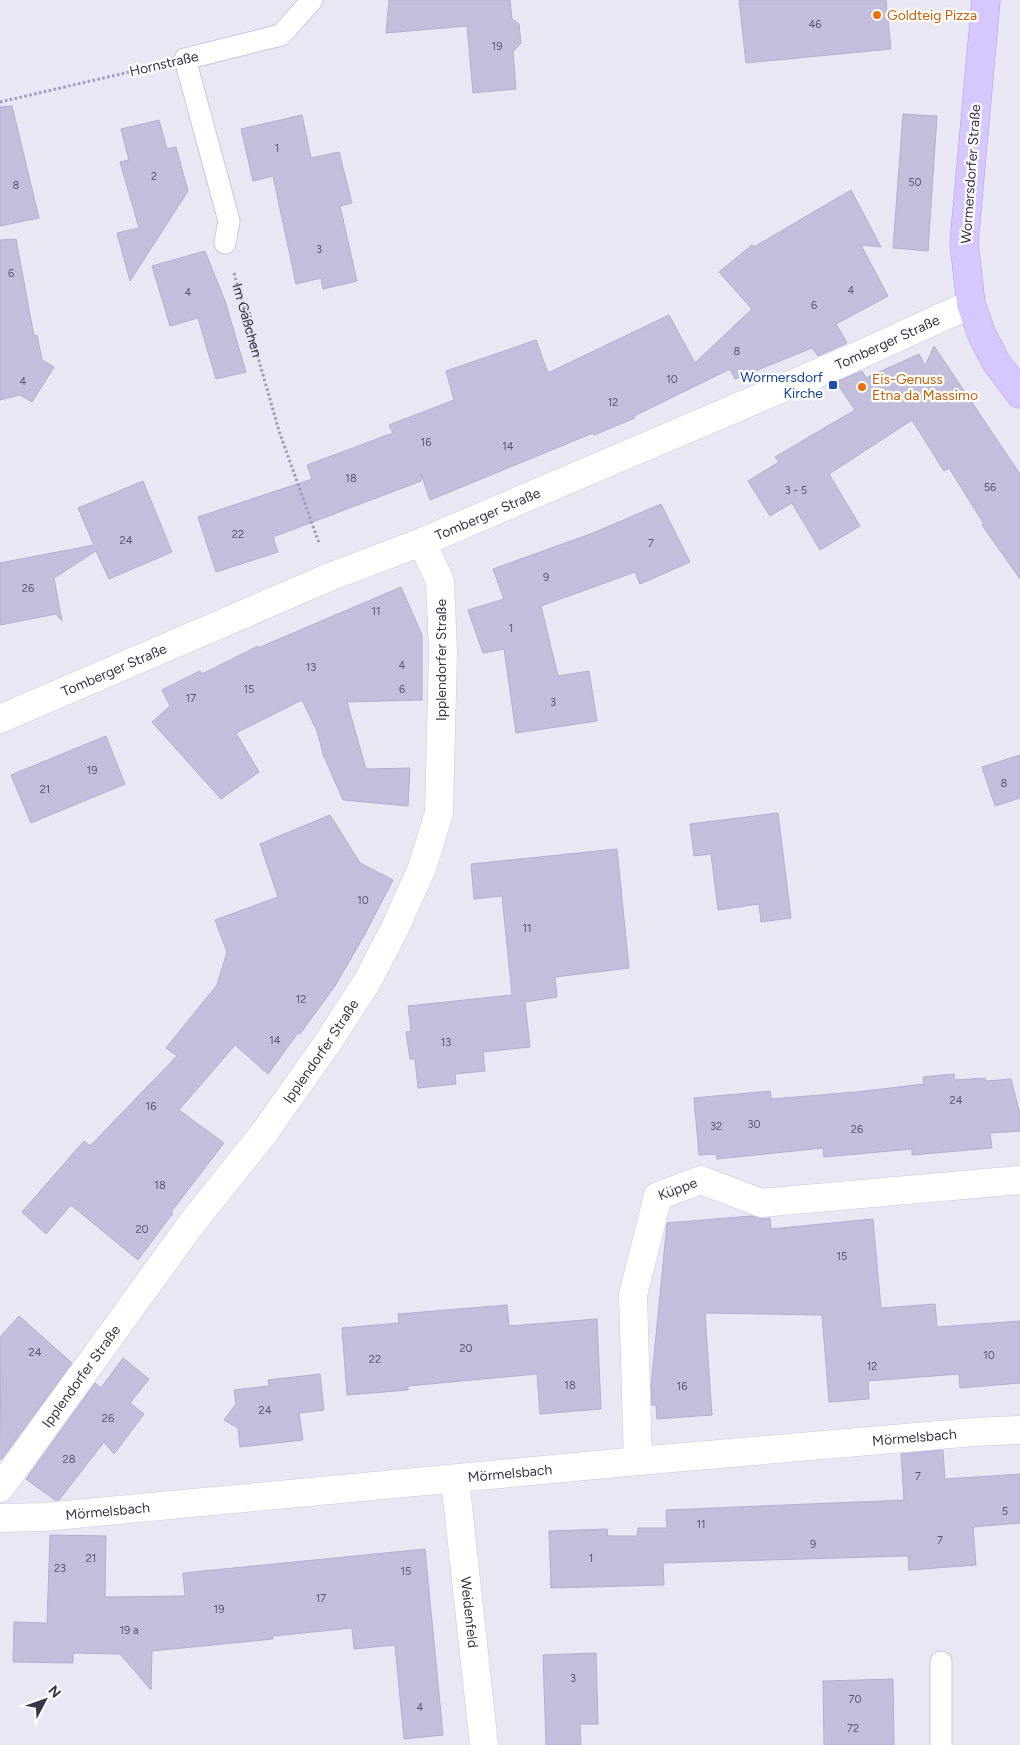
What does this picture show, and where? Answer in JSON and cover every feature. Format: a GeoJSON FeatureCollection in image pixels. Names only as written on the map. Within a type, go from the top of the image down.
{"type":"FeatureCollection","features":[{"type":"Feature","properties":{"kind":"main road","name":"Wormersdorfer Straße"},"geometry":{"type":"LineString","coordinates":[[986,0],[964,243],[971,304],[982,335],[996,362],[1020,394]]}},
{"type":"Feature","properties":{"kind":"street","name":"Tomberger Straße"},"geometry":{"type":"LineString","coordinates":[[0,719],[332,576],[422,542],[846,361],[971,304]]}},
{"type":"Feature","properties":{"kind":"street","name":"Ipplendorfer Straße"},"geometry":{"type":"LineString","coordinates":[[0,1488],[192,1223],[264,1133],[326,1045],[367,982],[395,928],[422,868],[439,813],[443,650],[440,581],[422,542]]}},
{"type":"Feature","properties":{"kind":"street","name":"Küppe"},"geometry":{"type":"LineString","coordinates":[[638,1461],[633,1295],[658,1196],[701,1180],[761,1203],[1020,1180]]}},
{"type":"Feature","properties":{"kind":"street","name":"Mörmelsbach"},"geometry":{"type":"LineString","coordinates":[[0,1518],[44,1517],[638,1461],[974,1432],[1020,1430]]}},
{"type":"Feature","properties":{"kind":"street","name":"Weidenfeld"},"geometry":{"type":"LineString","coordinates":[[455,1479],[484,1745]]}},
{"type":"Feature","properties":{"kind":"lane","name":"Hornstraße"},"geometry":{"type":"LineString","coordinates":[[185,59],[281,35],[312,0]]}},
{"type":"Feature","properties":{"kind":"lane"},"geometry":{"type":"LineString","coordinates":[[185,59],[229,221],[225,243]]}},
{"type":"Feature","properties":{"kind":"lane"},"geometry":{"type":"LineString","coordinates":[[941,1662],[941,1745]]}},
{"type":"Feature","properties":{"kind":"path","name":"Hornstraße"},"geometry":{"type":"LineString","coordinates":[[0,102],[185,59]]}},
{"type":"Feature","properties":{"kind":"path","name":"Im Gäßchen"},"geometry":{"type":"LineString","coordinates":[[225,243],[279,430],[318,542],[332,576]]}},
{"type":"Feature","properties":{"kind":"building"},"geometry":{"type":"Polygon","coordinates":[[[389,0],[510,0],[512,19],[519,24],[521,43],[513,52],[516,89],[473,93],[467,26],[386,33],[389,0]]]}},
{"type":"Feature","properties":{"kind":"building"},"geometry":{"type":"Polygon","coordinates":[[[739,0],[886,0],[891,49],[746,63],[739,0]]]}},
{"type":"Feature","properties":{"kind":"building"},"geometry":{"type":"Polygon","coordinates":[[[12,106],[39,218],[0,226],[0,107],[12,106]]]}},
{"type":"Feature","properties":{"kind":"building"},"geometry":{"type":"Polygon","coordinates":[[[903,114],[937,116],[928,251],[893,248],[903,114]]]}},
{"type":"Feature","properties":{"kind":"building"},"geometry":{"type":"Polygon","coordinates":[[[302,115],[311,158],[339,152],[352,203],[340,206],[357,281],[323,289],[321,278],[296,284],[273,176],[253,181],[241,129],[302,115]]]}},
{"type":"Feature","properties":{"kind":"building"},"geometry":{"type":"Polygon","coordinates":[[[159,120],[167,149],[176,147],[188,191],[130,281],[117,233],[139,228],[120,162],[129,160],[121,129],[159,120]]]}},
{"type":"Feature","properties":{"kind":"building"},"geometry":{"type":"Polygon","coordinates":[[[851,190],[881,247],[861,245],[888,296],[836,324],[847,343],[818,356],[812,348],[735,379],[730,369],[634,416],[635,418],[594,435],[593,433],[430,500],[421,474],[421,481],[273,537],[278,552],[216,572],[198,517],[312,479],[307,465],[393,433],[389,425],[454,400],[446,371],[536,340],[548,373],[669,315],[695,363],[752,309],[719,272],[752,245],[754,247],[851,190]]]}},
{"type":"Feature","properties":{"kind":"building"},"geometry":{"type":"Polygon","coordinates":[[[16,239],[34,336],[37,335],[42,360],[54,367],[32,402],[20,395],[0,400],[0,240],[16,239]]]}},
{"type":"Feature","properties":{"kind":"building"},"geometry":{"type":"Polygon","coordinates":[[[205,251],[225,301],[246,372],[216,379],[198,318],[170,326],[152,266],[205,251]]]}},
{"type":"Feature","properties":{"kind":"building"},"geometry":{"type":"Polygon","coordinates":[[[934,346],[1020,474],[1020,579],[982,525],[984,524],[949,468],[944,471],[912,420],[829,474],[860,526],[820,550],[792,503],[770,516],[748,481],[779,462],[775,457],[855,410],[836,382],[862,371],[866,378],[919,354],[925,366],[934,346]]]}},
{"type":"Feature","properties":{"kind":"building"},"geometry":{"type":"Polygon","coordinates":[[[143,481],[172,552],[109,579],[96,551],[54,578],[62,621],[56,614],[0,625],[0,563],[94,545],[78,508],[143,481]]]}},
{"type":"Feature","properties":{"kind":"building"},"geometry":{"type":"Polygon","coordinates":[[[661,504],[690,562],[640,584],[635,572],[541,606],[558,676],[589,671],[597,721],[516,733],[504,649],[483,653],[468,610],[504,599],[493,569],[593,533],[661,504]]]}},
{"type":"Feature","properties":{"kind":"building"},"geometry":{"type":"Polygon","coordinates":[[[401,587],[422,635],[422,700],[347,702],[366,769],[410,768],[408,806],[343,800],[323,754],[317,731],[302,700],[236,733],[259,772],[221,799],[152,722],[170,706],[162,690],[200,671],[202,674],[258,646],[258,648],[401,587]]]}},
{"type":"Feature","properties":{"kind":"building"},"geometry":{"type":"Polygon","coordinates":[[[106,736],[125,784],[31,823],[11,775],[106,736]]]}},
{"type":"Feature","properties":{"kind":"building"},"geometry":{"type":"Polygon","coordinates":[[[1020,755],[1020,798],[995,806],[982,767],[1020,755]]]}},
{"type":"Feature","properties":{"kind":"building"},"geometry":{"type":"Polygon","coordinates":[[[778,813],[791,918],[761,922],[759,904],[718,910],[711,854],[694,856],[690,824],[778,813]]]}},
{"type":"Feature","properties":{"kind":"building"},"geometry":{"type":"Polygon","coordinates":[[[330,815],[360,863],[393,880],[335,986],[268,1074],[235,1045],[179,1110],[224,1143],[171,1212],[173,1213],[138,1260],[71,1205],[46,1234],[22,1212],[84,1141],[90,1146],[177,1056],[166,1048],[217,985],[227,952],[215,920],[278,897],[260,844],[330,815]]]}},
{"type":"Feature","properties":{"kind":"building"},"geometry":{"type":"Polygon","coordinates":[[[617,849],[629,968],[555,977],[557,997],[525,1002],[530,1047],[483,1052],[485,1071],[455,1074],[456,1084],[418,1088],[415,1059],[410,1059],[406,1032],[411,1031],[408,1006],[512,995],[502,896],[474,899],[471,864],[617,849]]]}},
{"type":"Feature","properties":{"kind":"building"},"geometry":{"type":"Polygon","coordinates":[[[954,1074],[955,1080],[985,1078],[986,1081],[1011,1079],[1020,1114],[1020,1131],[990,1133],[992,1148],[912,1155],[912,1149],[824,1157],[823,1148],[717,1159],[716,1154],[699,1155],[694,1098],[770,1091],[771,1099],[856,1092],[924,1084],[923,1077],[954,1074]]]}},
{"type":"Feature","properties":{"kind":"building"},"geometry":{"type":"Polygon","coordinates":[[[751,1216],[762,1219],[770,1218],[771,1229],[873,1219],[881,1308],[935,1304],[937,1327],[1020,1321],[1020,1383],[960,1388],[959,1374],[868,1381],[869,1399],[829,1402],[822,1315],[705,1313],[712,1415],[657,1419],[656,1405],[652,1405],[651,1386],[667,1223],[751,1216]]]}},
{"type":"Feature","properties":{"kind":"building"},"geometry":{"type":"Polygon","coordinates":[[[507,1305],[509,1326],[597,1319],[601,1409],[540,1414],[537,1374],[408,1386],[408,1390],[347,1395],[342,1328],[399,1323],[398,1314],[507,1305]]]}},
{"type":"Feature","properties":{"kind":"building"},"geometry":{"type":"Polygon","coordinates":[[[19,1316],[72,1363],[1,1460],[0,1337],[19,1316]]]}},
{"type":"Feature","properties":{"kind":"building"},"geometry":{"type":"Polygon","coordinates":[[[123,1358],[149,1379],[130,1403],[144,1414],[114,1454],[104,1442],[59,1500],[55,1500],[26,1479],[95,1383],[101,1388],[123,1358]]]}},
{"type":"Feature","properties":{"kind":"building"},"geometry":{"type":"Polygon","coordinates":[[[320,1374],[324,1410],[299,1413],[303,1440],[240,1447],[238,1428],[224,1420],[236,1404],[234,1390],[269,1386],[268,1380],[320,1374]]]}},
{"type":"Feature","properties":{"kind":"building"},"geometry":{"type":"Polygon","coordinates":[[[943,1450],[945,1479],[1020,1474],[1020,1523],[973,1527],[976,1565],[909,1570],[908,1556],[663,1563],[664,1585],[551,1588],[549,1531],[607,1529],[608,1536],[637,1536],[638,1528],[667,1528],[666,1510],[904,1500],[901,1454],[943,1450]]]}},
{"type":"Feature","properties":{"kind":"building"},"geometry":{"type":"Polygon","coordinates":[[[50,1535],[106,1536],[105,1597],[185,1596],[183,1573],[425,1549],[443,1735],[404,1739],[395,1645],[354,1649],[352,1628],[273,1636],[273,1639],[152,1651],[151,1690],[120,1654],[73,1653],[73,1663],[13,1662],[14,1622],[47,1623],[50,1535]]]}},
{"type":"Feature","properties":{"kind":"building"},"geometry":{"type":"Polygon","coordinates":[[[596,1653],[598,1724],[580,1724],[581,1745],[546,1745],[543,1655],[596,1653]]]}},
{"type":"Feature","properties":{"kind":"building"},"geometry":{"type":"Polygon","coordinates":[[[893,1679],[894,1745],[824,1745],[823,1681],[893,1679]]]}},
{"type":"Feature","properties":{"kind":"place","name":"Goldteig Pizza"},"geometry":{"type":"Point","coordinates":[877,15]}},
{"type":"Feature","properties":{"kind":"place","name":"Wormersdorf Kirche"},"geometry":{"type":"Point","coordinates":[833,385]}},
{"type":"Feature","properties":{"kind":"place","name":"Eis-Genuss Etna da Massimo"},"geometry":{"type":"Point","coordinates":[862,387]}}]}
